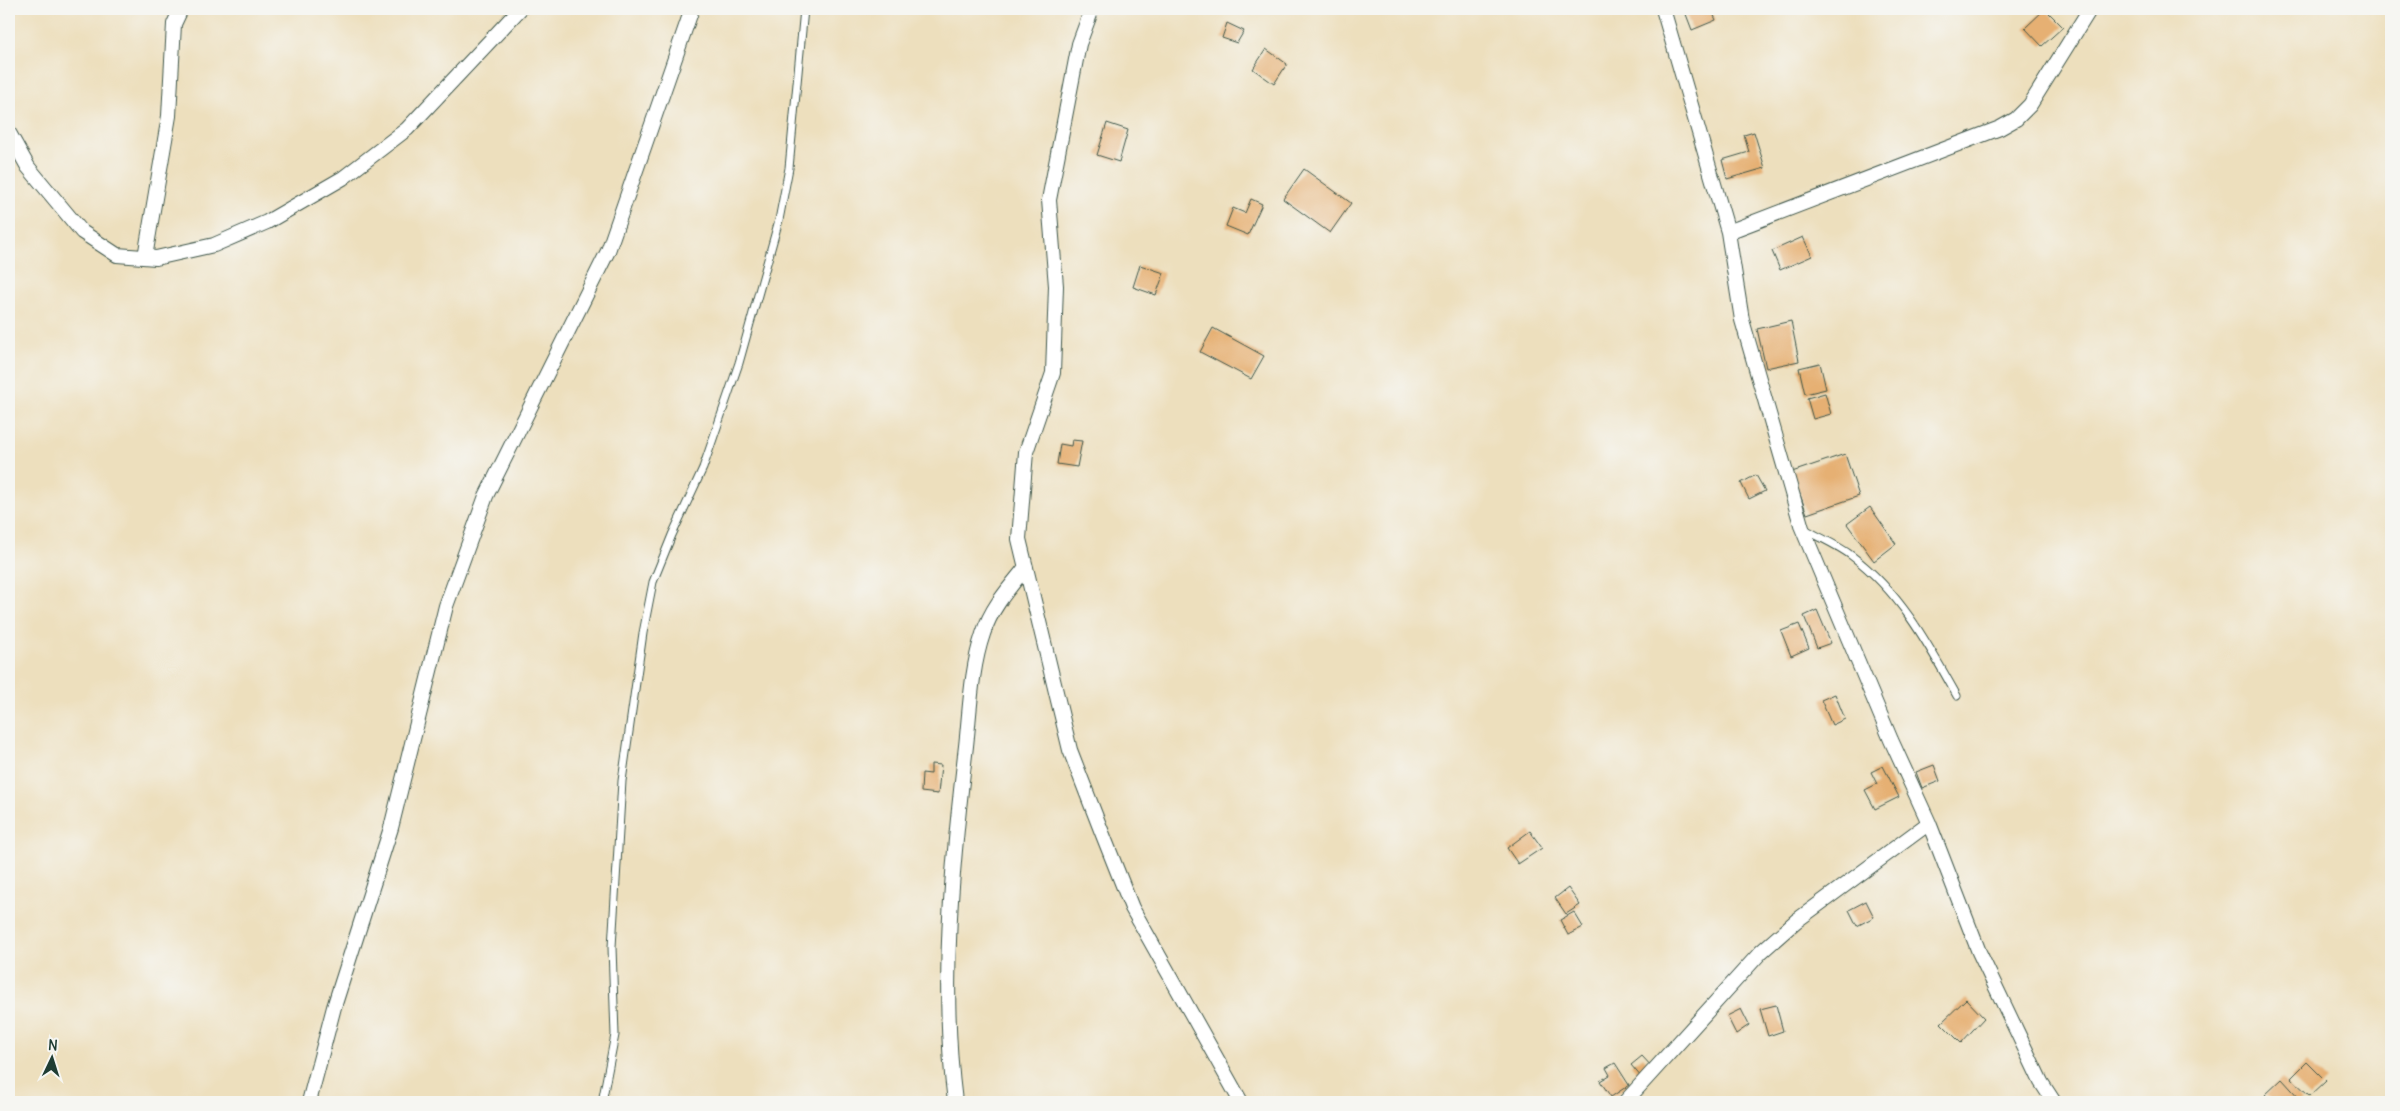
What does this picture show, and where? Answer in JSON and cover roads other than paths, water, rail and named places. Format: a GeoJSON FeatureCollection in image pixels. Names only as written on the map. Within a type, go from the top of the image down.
{"type":"FeatureCollection","features":[{"type":"Feature","properties":{"kind":"street"},"geometry":{"type":"LineString","coordinates":[[145,257],[169,116],[174,24],[181,9]]}},
{"type":"Feature","properties":{"kind":"street"},"geometry":{"type":"LineString","coordinates":[[9,133],[28,167],[82,232],[117,255],[156,258],[214,246],[267,222],[343,178],[407,129],[520,9]]}},
{"type":"Feature","properties":{"kind":"street"},"geometry":{"type":"LineString","coordinates":[[309,1102],[334,1007],[391,828],[446,606],[486,496],[608,251],[692,9]]}},
{"type":"Feature","properties":{"kind":"street"},"geometry":{"type":"LineString","coordinates":[[1092,9],[1079,44],[1049,200],[1056,286],[1053,373],[1026,452],[1018,539],[1070,750],[1100,830],[1132,908],[1241,1102]]}},
{"type":"Feature","properties":{"kind":"street"},"geometry":{"type":"LineString","coordinates":[[1663,9],[1728,232],[1742,320],[1802,528],[1891,740],[1929,823],[1979,952],[2041,1082],[2054,1102]]}},
{"type":"Feature","properties":{"kind":"street"},"geometry":{"type":"LineString","coordinates":[[1728,232],[2000,128],[2016,119],[2030,104],[2090,9]]}},
{"type":"Feature","properties":{"kind":"street"},"geometry":{"type":"LineString","coordinates":[[955,1102],[947,1022],[947,959],[961,783],[976,660],[987,622],[998,603],[1026,567]]}},
{"type":"Feature","properties":{"kind":"street"},"geometry":{"type":"LineString","coordinates":[[1626,1102],[1761,952],[1796,921],[1929,823]]}},
{"type":"Feature","properties":{"kind":"lane"},"geometry":{"type":"LineString","coordinates":[[602,1102],[615,1034],[612,947],[622,781],[643,633],[653,582],[703,468],[741,355],[779,220],[789,168],[804,9]]}},
{"type":"Feature","properties":{"kind":"lane"},"geometry":{"type":"LineString","coordinates":[[1802,528],[1851,555],[1883,583],[1915,622],[1958,696]]}}]}
